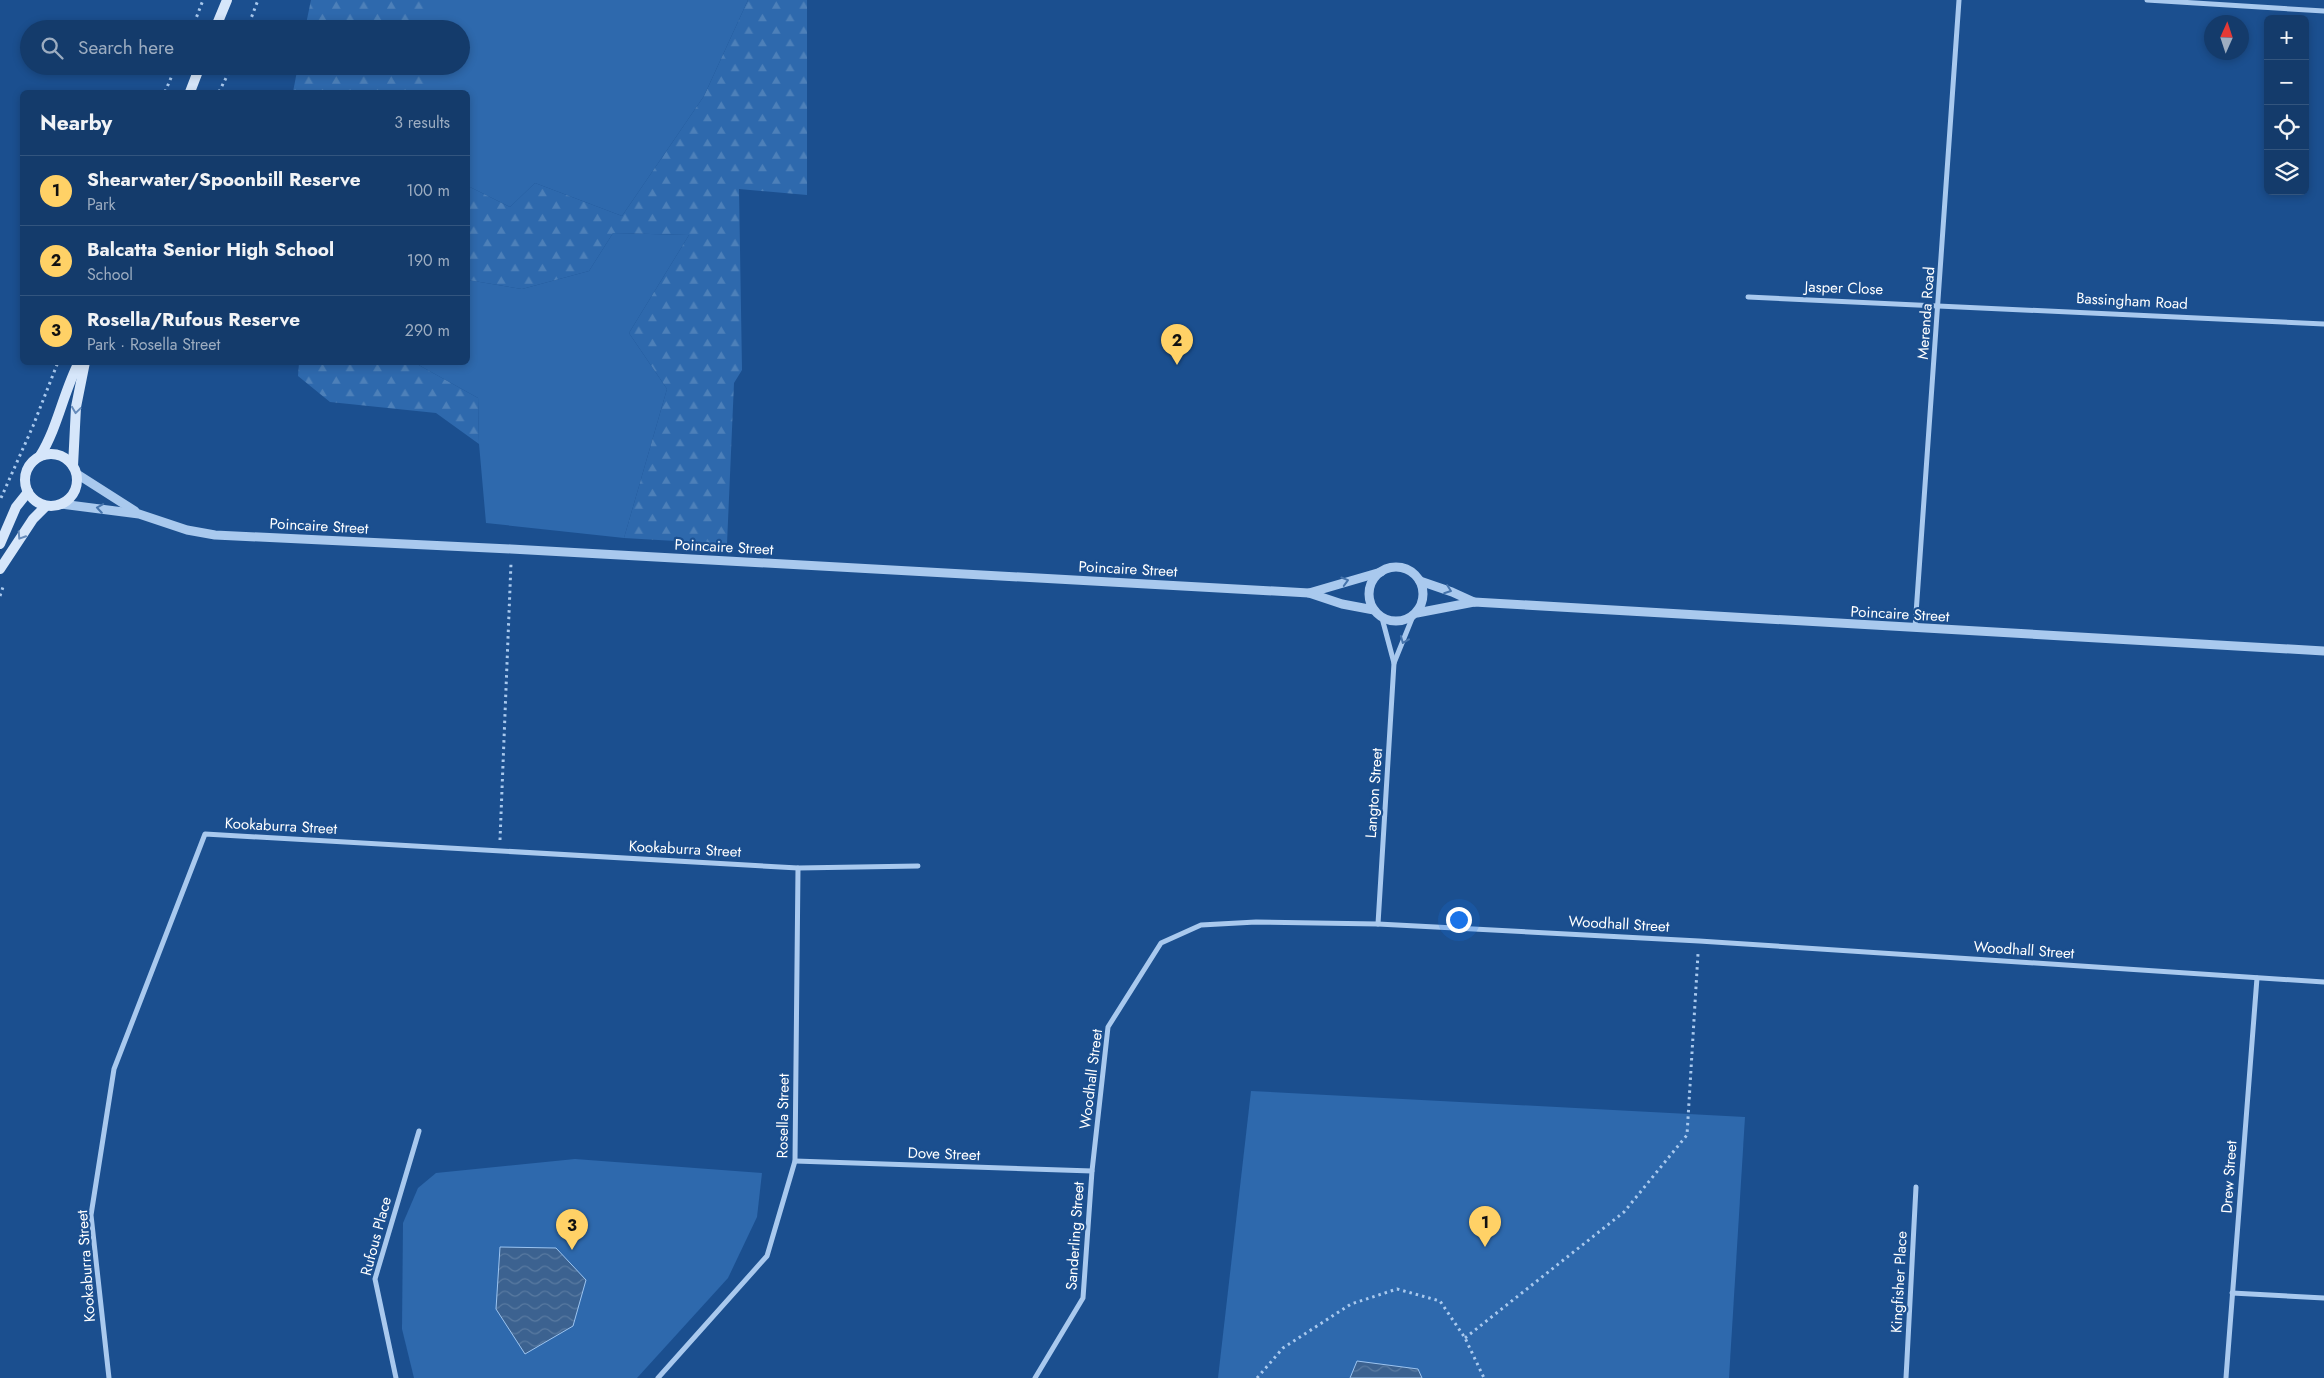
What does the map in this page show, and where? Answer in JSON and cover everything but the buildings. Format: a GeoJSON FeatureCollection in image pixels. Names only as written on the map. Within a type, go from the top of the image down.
{"type":"FeatureCollection","features":[{"type":"Feature","properties":{"kind":"main road"},"geometry":{"type":"LineString","coordinates":[[219,20],[227,0]]}},
{"type":"Feature","properties":{"kind":"main road"},"geometry":{"type":"LineString","coordinates":[[191,90],[197,75]]}},
{"type":"Feature","properties":{"kind":"main road"},"geometry":{"type":"LineString","coordinates":[[40,456],[53,433],[66,390],[78,365]]}},
{"type":"Feature","properties":{"kind":"main road"},"geometry":{"type":"LineString","coordinates":[[75,470],[66,458],[56,454],[40,456],[34,460],[26,471],[28,492],[36,501],[46,506],[61,504],[74,492],[75,470],[76,407],[84,365]]}},
{"type":"Feature","properties":{"kind":"main road"},"geometry":{"type":"LineString","coordinates":[[0,544],[16,507],[28,492]]}},
{"type":"Feature","properties":{"kind":"main road"},"geometry":{"type":"LineString","coordinates":[[0,569],[33,519],[46,506]]}},
{"type":"Feature","properties":{"kind":"street","name":"Merenda Road"},"geometry":{"type":"LineString","coordinates":[[1915,628],[1959,0]]}},
{"type":"Feature","properties":{"kind":"street"},"geometry":{"type":"LineString","coordinates":[[2147,0],[2324,11]]}},
{"type":"Feature","properties":{"kind":"street","name":"Jasper Close"},"geometry":{"type":"LineString","coordinates":[[1748,297],[1939,304]]}},
{"type":"Feature","properties":{"kind":"street","name":"Bassingham Road"},"geometry":{"type":"LineString","coordinates":[[1939,304],[2324,324]]}},
{"type":"Feature","properties":{"kind":"street","name":"Poincaire Street"},"geometry":{"type":"LineString","coordinates":[[75,470],[140,514]]}},
{"type":"Feature","properties":{"kind":"street","name":"Poincaire Street"},"geometry":{"type":"LineString","coordinates":[[61,504],[140,514],[187,530],[215,535],[511,549],[1309,593],[1342,604],[1374,610]]}},
{"type":"Feature","properties":{"kind":"street"},"geometry":{"type":"LineString","coordinates":[[1394,567],[1403,568],[1411,571],[1420,581],[1424,595],[1422,604],[1415,614],[1398,622],[1382,618],[1374,610],[1370,600],[1370,589],[1373,579],[1381,572],[1394,567]]}},
{"type":"Feature","properties":{"kind":"street","name":"Poincaire Street"},"geometry":{"type":"LineString","coordinates":[[1309,593],[1381,572]]}},
{"type":"Feature","properties":{"kind":"street","name":"Poincaire Street"},"geometry":{"type":"LineString","coordinates":[[1420,581],[1474,602]]}},
{"type":"Feature","properties":{"kind":"street","name":"Poincaire Street"},"geometry":{"type":"LineString","coordinates":[[1415,614],[1474,602],[2324,651]]}},
{"type":"Feature","properties":{"kind":"street","name":"Langton Street"},"geometry":{"type":"LineString","coordinates":[[1394,663],[1415,614]]}},
{"type":"Feature","properties":{"kind":"street","name":"Langton Street"},"geometry":{"type":"LineString","coordinates":[[1378,924],[1394,663],[1382,618]]}},
{"type":"Feature","properties":{"kind":"street","name":"Kookaburra Street"},"geometry":{"type":"LineString","coordinates":[[108,1378],[91,1215],[114,1068],[205,834],[798,868],[918,866]]}},
{"type":"Feature","properties":{"kind":"street","name":"Rosella Street"},"geometry":{"type":"LineString","coordinates":[[658,1378],[767,1256],[795,1161],[798,868]]}},
{"type":"Feature","properties":{"kind":"street","name":"Woodhall Street"},"geometry":{"type":"LineString","coordinates":[[1092,1171],[1108,1027],[1161,943],[1201,925],[1256,922],[1378,924],[1699,941],[2324,982]]}},
{"type":"Feature","properties":{"kind":"street","name":"Drew Street"},"geometry":{"type":"LineString","coordinates":[[2226,1378],[2257,978]]}},
{"type":"Feature","properties":{"kind":"street","name":"Rufous Place"},"geometry":{"type":"LineString","coordinates":[[396,1378],[375,1280],[419,1131]]}},
{"type":"Feature","properties":{"kind":"street","name":"Dove Street"},"geometry":{"type":"LineString","coordinates":[[795,1161],[1092,1171]]}},
{"type":"Feature","properties":{"kind":"street","name":"Sanderling Street"},"geometry":{"type":"LineString","coordinates":[[1034,1378],[1083,1298],[1092,1171]]}},
{"type":"Feature","properties":{"kind":"street","name":"Kingfisher Place"},"geometry":{"type":"LineString","coordinates":[[1906,1378],[1916,1187]]}},
{"type":"Feature","properties":{"kind":"street"},"geometry":{"type":"LineString","coordinates":[[2232,1293],[2324,1298]]}},
{"type":"Feature","properties":{"kind":"path"},"geometry":{"type":"LineString","coordinates":[[195,20],[203,0]]}},
{"type":"Feature","properties":{"kind":"path"},"geometry":{"type":"LineString","coordinates":[[250,20],[258,0]]}},
{"type":"Feature","properties":{"kind":"path"},"geometry":{"type":"LineString","coordinates":[[166,90],[172,75]]}},
{"type":"Feature","properties":{"kind":"path"},"geometry":{"type":"LineString","coordinates":[[220,90],[228,75]]}},
{"type":"Feature","properties":{"kind":"path"},"geometry":{"type":"LineString","coordinates":[[0,501],[34,426],[57,365]]}},
{"type":"Feature","properties":{"kind":"path"},"geometry":{"type":"LineString","coordinates":[[500,850],[511,549]]}},
{"type":"Feature","properties":{"kind":"path"},"geometry":{"type":"LineString","coordinates":[[1465,1338],[1624,1212],[1687,1135],[1699,941]]}},
{"type":"Feature","properties":{"kind":"path"},"geometry":{"type":"LineString","coordinates":[[1257,1378],[1283,1348],[1351,1304],[1397,1289],[1440,1301],[1465,1338],[1484,1378]]}},
{"type":"Feature","properties":{"kind":"green space"},"geometry":{"type":"Polygon","coordinates":[[[311,0],[424,0],[424,20],[307,20],[311,0]]]}},
{"type":"Feature","properties":{"kind":"green space"},"geometry":{"type":"Polygon","coordinates":[[[424,0],[748,0],[704,96],[622,216],[535,183],[510,207],[470,187],[470,90],[425,90],[425,75],[470,75],[470,20],[424,20],[424,0]]]}},
{"type":"Feature","properties":{"kind":"green space"},"geometry":{"type":"Polygon","coordinates":[[[748,0],[807,0],[807,195],[739,189],[742,370],[734,383],[727,544],[624,538],[667,389],[629,333],[689,235],[613,233],[589,271],[522,289],[470,280],[470,187],[510,207],[535,183],[622,216],[704,96],[748,0]]]}},
{"type":"Feature","properties":{"kind":"green space"},"geometry":{"type":"Polygon","coordinates":[[[296,75],[425,75],[425,90],[293,90],[296,75]]]}},
{"type":"Feature","properties":{"kind":"green space"},"geometry":{"type":"Polygon","coordinates":[[[613,233],[689,235],[629,333],[667,389],[624,538],[486,523],[479,444],[478,398],[419,365],[470,365],[470,280],[522,289],[589,271],[613,233]]]}},
{"type":"Feature","properties":{"kind":"green space"},"geometry":{"type":"Polygon","coordinates":[[[299,365],[419,365],[478,398],[479,444],[436,413],[330,402],[298,376],[299,365]]]}},
{"type":"Feature","properties":{"kind":"green space"},"geometry":{"type":"Polygon","coordinates":[[[1251,1091],[1745,1117],[1729,1378],[1218,1378],[1251,1091]]]}},
{"type":"Feature","properties":{"kind":"green space"},"geometry":{"type":"Polygon","coordinates":[[[575,1159],[762,1173],[757,1217],[728,1278],[637,1378],[414,1378],[402,1329],[403,1223],[418,1188],[436,1173],[575,1159]]]}},
{"type":"Feature","properties":{"kind":"water"},"geometry":{"type":"Polygon","coordinates":[[[500,1247],[556,1248],[586,1280],[573,1326],[525,1354],[496,1309],[500,1247]]]}},
{"type":"Feature","properties":{"kind":"water"},"geometry":{"type":"Polygon","coordinates":[[[1357,1361],[1418,1369],[1422,1378],[1350,1378],[1357,1361]]]}},
{"type":"Feature","properties":{"kind":"place","name":"Balcatta Senior High School"},"geometry":{"type":"Point","coordinates":[1177,365]}},
{"type":"Feature","properties":{"kind":"place","name":"Shearwater/Spoonbill Reserve"},"geometry":{"type":"Point","coordinates":[1485,1247]}},
{"type":"Feature","properties":{"kind":"place","name":"Rosella/Rufous Reserve"},"geometry":{"type":"Point","coordinates":[572,1250]}}]}
